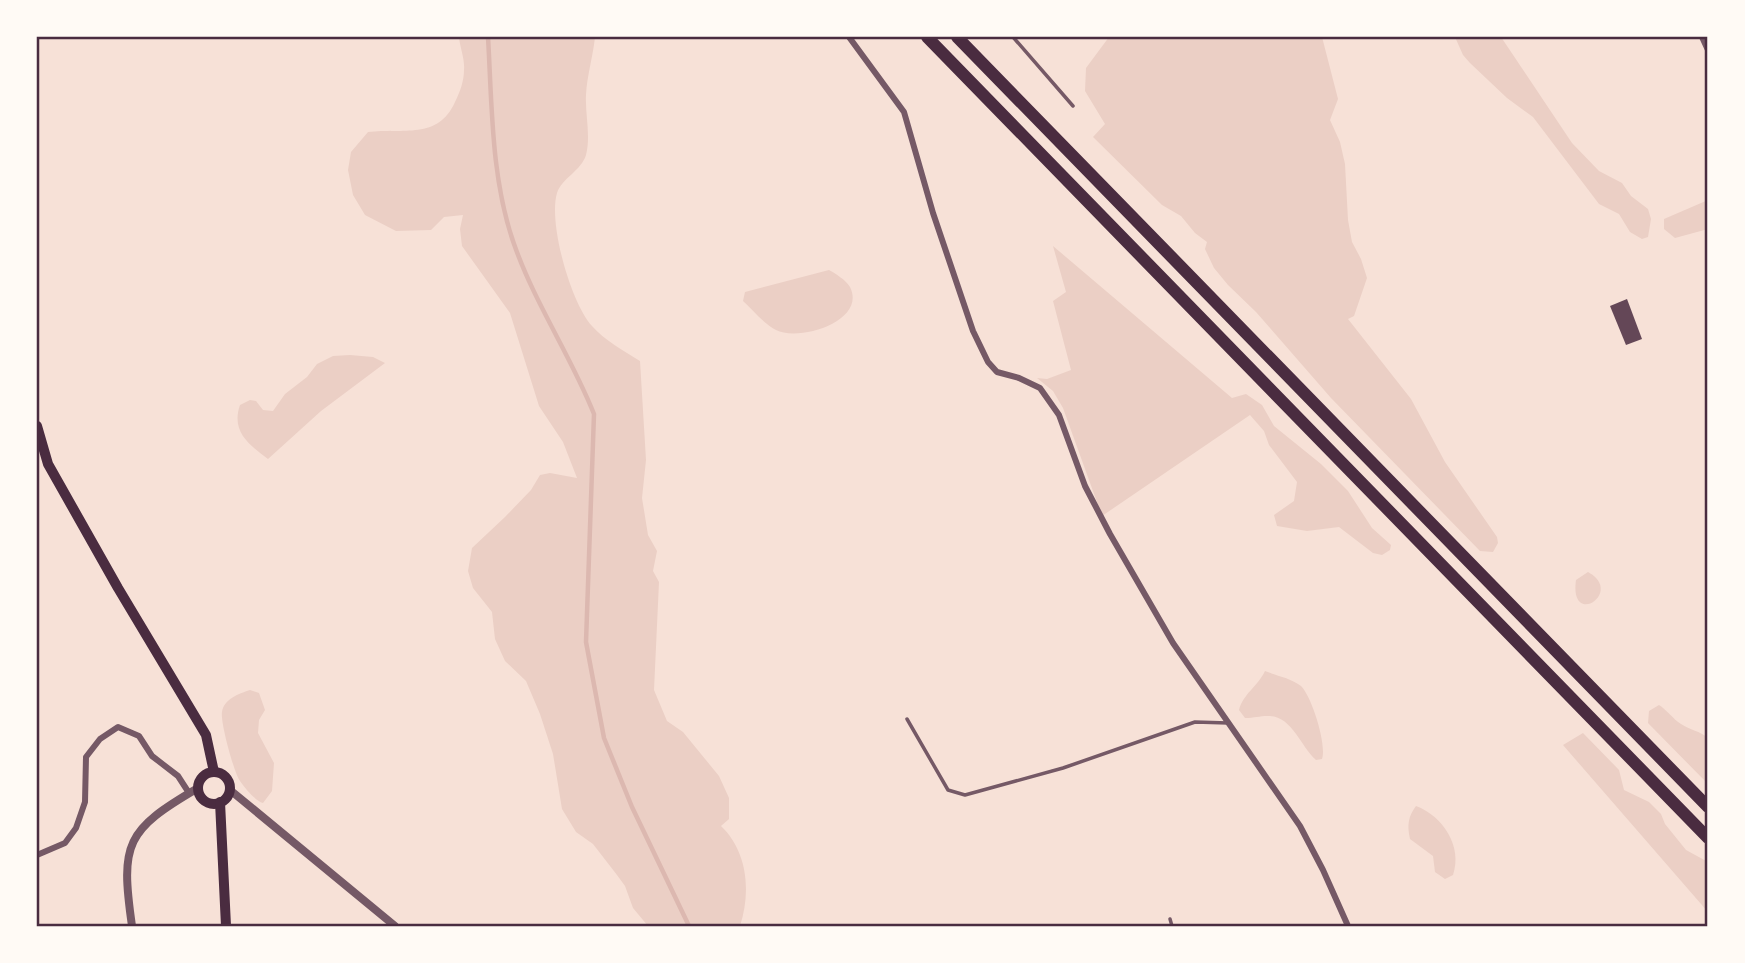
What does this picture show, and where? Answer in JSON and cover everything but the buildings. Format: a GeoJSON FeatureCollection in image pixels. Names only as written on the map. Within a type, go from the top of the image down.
{"type":"FeatureCollection","features":[{"type":"Feature","properties":{"kind":"highway"},"geometry":{"type":"LineString","coordinates":[[927,37],[1708,838]]}},
{"type":"Feature","properties":{"kind":"highway"},"geometry":{"type":"LineString","coordinates":[[957,37],[1708,807]]}},
{"type":"Feature","properties":{"kind":"main road"},"geometry":{"type":"LineString","coordinates":[[37,426],[48,464],[206,735],[214,772]]}},
{"type":"Feature","properties":{"kind":"main road"},"geometry":{"type":"LineString","coordinates":[[214,772],[224,775],[230,784],[230,790],[227,798],[220,803],[205,801],[194,791],[201,779],[214,772]]}},
{"type":"Feature","properties":{"kind":"main road"},"geometry":{"type":"LineString","coordinates":[[220,803],[226,926]]}},
{"type":"Feature","properties":{"kind":"street"},"geometry":{"type":"LineString","coordinates":[[849,37],[904,113],[942,240],[973,331],[988,362],[997,372],[1040,388],[1059,415],[1085,486],[1110,534],[1173,643],[1300,826],[1324,870],[1348,926]]}},
{"type":"Feature","properties":{"kind":"street"},"geometry":{"type":"LineString","coordinates":[[1702,37],[1708,50]]}},
{"type":"Feature","properties":{"kind":"street"},"geometry":{"type":"LineString","coordinates":[[37,855],[65,843],[76,828],[85,803],[86,757],[100,739],[118,727],[139,736],[152,756],[194,791],[149,819],[133,839],[127,866],[132,926]]}},
{"type":"Feature","properties":{"kind":"street"},"geometry":{"type":"LineString","coordinates":[[230,790],[396,926]]}},
{"type":"Feature","properties":{"kind":"lane"},"geometry":{"type":"LineString","coordinates":[[1013,37],[1073,106]]}},
{"type":"Feature","properties":{"kind":"lane"},"geometry":{"type":"LineString","coordinates":[[907,719],[948,790],[965,795],[1063,768],[1195,722],[1230,723]]}},
{"type":"Feature","properties":{"kind":"lane"},"geometry":{"type":"LineString","coordinates":[[1170,919],[1172,926]]}},
{"type":"Feature","properties":{"kind":"shaded area"},"geometry":{"type":"Polygon","coordinates":[[[459,37],[595,37],[586,95],[586,155],[557,193],[555,206],[559,242],[569,282],[584,315],[602,336],[640,361],[646,460],[642,498],[648,535],[657,551],[653,571],[659,582],[654,690],[667,721],[683,732],[719,776],[729,798],[729,819],[721,826],[737,848],[745,873],[745,900],[740,926],[648,926],[633,908],[625,886],[593,844],[576,832],[562,809],[553,754],[540,714],[526,681],[505,661],[495,639],[492,612],[473,588],[468,571],[472,548],[531,490],[540,475],[550,473],[577,478],[563,442],[539,406],[510,313],[462,246],[460,229],[463,215],[444,217],[431,230],[396,231],[365,215],[353,195],[348,170],[351,152],[368,132],[418,130],[439,122],[448,114],[459,94],[463,78],[464,62],[459,37]]]}},
{"type":"Feature","properties":{"kind":"shaded area"},"geometry":{"type":"Polygon","coordinates":[[[1109,37],[1322,37],[1338,99],[1330,120],[1340,142],[1345,164],[1352,242],[1367,278],[1354,316],[1348,319],[1411,399],[1445,462],[1497,537],[1498,543],[1493,552],[1480,551],[1331,398],[1214,268],[1205,249],[1207,242],[1195,233],[1181,216],[1162,205],[1093,137],[1105,124],[1085,91],[1086,68],[1109,37]]]}},
{"type":"Feature","properties":{"kind":"shaded area"},"geometry":{"type":"Polygon","coordinates":[[[1455,37],[1501,37],[1572,143],[1599,171],[1622,183],[1631,196],[1648,209],[1651,219],[1648,237],[1642,239],[1630,232],[1619,214],[1599,204],[1533,117],[1507,98],[1470,63],[1455,37]]]}},
{"type":"Feature","properties":{"kind":"shaded area"},"geometry":{"type":"Polygon","coordinates":[[[1708,200],[1708,229],[1675,238],[1664,229],[1664,219],[1708,200]]]}},
{"type":"Feature","properties":{"kind":"shaded area"},"geometry":{"type":"Polygon","coordinates":[[[1053,246],[1232,398],[1246,394],[1262,405],[1274,426],[1321,464],[1348,491],[1372,528],[1391,545],[1390,550],[1382,555],[1373,553],[1339,527],[1307,531],[1277,526],[1274,515],[1294,501],[1297,482],[1269,445],[1264,431],[1250,415],[1102,516],[1063,408],[1053,391],[1037,378],[1047,379],[1071,370],[1053,301],[1066,292],[1053,246]]]}},
{"type":"Feature","properties":{"kind":"shaded area"},"geometry":{"type":"Polygon","coordinates":[[[829,270],[848,284],[853,299],[849,310],[828,326],[814,331],[786,333],[763,321],[743,301],[745,292],[829,270]]]}},
{"type":"Feature","properties":{"kind":"shaded area"},"geometry":{"type":"Polygon","coordinates":[[[333,356],[373,357],[385,363],[321,411],[268,459],[243,436],[238,422],[240,405],[250,400],[256,401],[263,410],[273,411],[285,394],[307,377],[317,364],[333,356]]]}},
{"type":"Feature","properties":{"kind":"shaded area"},"geometry":{"type":"Polygon","coordinates":[[[1588,572],[1598,580],[1601,589],[1593,602],[1586,604],[1580,602],[1576,595],[1576,580],[1588,572]]]}},
{"type":"Feature","properties":{"kind":"shaded area"},"geometry":{"type":"Polygon","coordinates":[[[1265,671],[1293,681],[1305,692],[1314,710],[1320,733],[1322,759],[1316,760],[1310,754],[1283,720],[1267,716],[1245,718],[1239,710],[1265,671]]]}},
{"type":"Feature","properties":{"kind":"shaded area"},"geometry":{"type":"Polygon","coordinates":[[[250,690],[259,693],[265,710],[259,720],[258,733],[274,763],[272,791],[263,803],[250,794],[237,776],[222,717],[223,707],[229,700],[250,690]]]}},
{"type":"Feature","properties":{"kind":"shaded area"},"geometry":{"type":"Polygon","coordinates":[[[1659,705],[1681,724],[1708,738],[1708,784],[1648,723],[1649,711],[1659,705]]]}},
{"type":"Feature","properties":{"kind":"shaded area"},"geometry":{"type":"Polygon","coordinates":[[[1583,733],[1619,770],[1624,790],[1649,802],[1661,814],[1665,824],[1686,850],[1708,862],[1708,912],[1563,745],[1583,733]]]}},
{"type":"Feature","properties":{"kind":"shaded area"},"geometry":{"type":"Polygon","coordinates":[[[1416,806],[1435,817],[1453,844],[1453,875],[1445,879],[1435,872],[1433,856],[1410,839],[1409,821],[1416,806]]]}},
{"type":"Feature","properties":{"kind":"waterway"},"geometry":{"type":"LineString","coordinates":[[488,37],[494,142],[506,219],[532,288],[594,414],[586,642],[604,738],[632,807],[689,926]]}}]}
